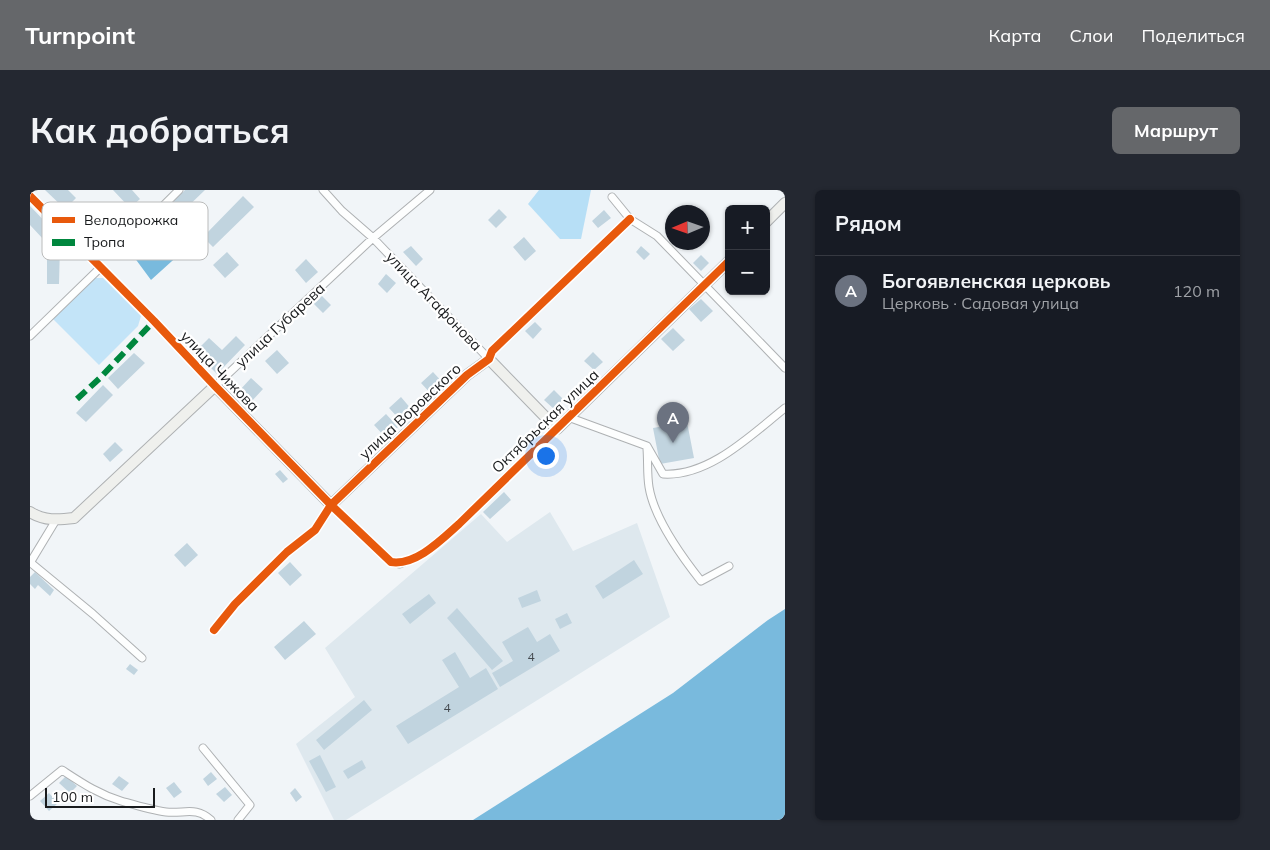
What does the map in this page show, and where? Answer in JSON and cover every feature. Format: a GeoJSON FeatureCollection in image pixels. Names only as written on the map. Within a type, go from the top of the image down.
{"type":"FeatureCollection","features":[{"type":"Feature","properties":{"kind":"street"},"geometry":{"type":"LineString","coordinates":[[167,202],[179,190]]}},
{"type":"Feature","properties":{"kind":"street","name":"улица Агафонова"},"geometry":{"type":"LineString","coordinates":[[322,190],[373,238],[557,429]]}},
{"type":"Feature","properties":{"kind":"street","name":"улица Губарева"},"geometry":{"type":"LineString","coordinates":[[56,520],[74,518],[373,238],[430,190]]}},
{"type":"Feature","properties":{"kind":"street","name":"улица Чижова"},"geometry":{"type":"LineString","coordinates":[[30,196],[42,208]]}},
{"type":"Feature","properties":{"kind":"street"},"geometry":{"type":"LineString","coordinates":[[612,197],[630,219],[658,236],[785,368]]}},
{"type":"Feature","properties":{"kind":"street"},"geometry":{"type":"LineString","coordinates":[[770,218],[785,203]]}},
{"type":"Feature","properties":{"kind":"street","name":"улица Воровского"},"geometry":{"type":"LineString","coordinates":[[214,630],[242,597],[287,552],[314,530],[331,505],[467,375],[489,359],[492,351],[630,219]]}},
{"type":"Feature","properties":{"kind":"street","name":"улица Чижова"},"geometry":{"type":"LineString","coordinates":[[92,260],[154,321],[331,505],[391,562]]}},
{"type":"Feature","properties":{"kind":"street","name":"Октябрьская улица"},"geometry":{"type":"LineString","coordinates":[[391,562],[400,564],[427,551],[459,524],[725,265]]}},
{"type":"Feature","properties":{"kind":"street"},"geometry":{"type":"LineString","coordinates":[[30,336],[100,268]]}},
{"type":"Feature","properties":{"kind":"street"},"geometry":{"type":"LineString","coordinates":[[568,417],[647,446],[663,474],[683,473],[728,453],[785,408]]}},
{"type":"Feature","properties":{"kind":"street"},"geometry":{"type":"LineString","coordinates":[[647,446],[649,488],[655,507],[678,552],[700,582],[728,566]]}},
{"type":"Feature","properties":{"kind":"street"},"geometry":{"type":"LineString","coordinates":[[30,512],[38,518],[56,520],[30,563],[94,614],[142,658]]}},
{"type":"Feature","properties":{"kind":"street"},"geometry":{"type":"LineString","coordinates":[[203,748],[250,805],[238,820]]}},
{"type":"Feature","properties":{"kind":"street"},"geometry":{"type":"LineString","coordinates":[[30,796],[62,770],[94,792],[120,801],[167,812],[203,813],[211,820]]}},
{"type":"Feature","properties":{"kind":"shaded area"},"geometry":{"type":"Polygon","coordinates":[[[539,190],[591,190],[581,239],[560,239],[528,204],[539,190]]]}},
{"type":"Feature","properties":{"kind":"shaded area"},"geometry":{"type":"Polygon","coordinates":[[[136,260],[173,260],[151,280],[136,260]]]}},
{"type":"Feature","properties":{"kind":"shaded area"},"geometry":{"type":"Polygon","coordinates":[[[95,278],[103,278],[141,316],[138,326],[99,365],[53,319],[95,278]]]}},
{"type":"Feature","properties":{"kind":"shaded area"},"geometry":{"type":"Polygon","coordinates":[[[550,512],[573,551],[637,523],[670,617],[346,820],[334,820],[296,744],[355,697],[325,648],[481,514],[507,542],[550,512]]]}},
{"type":"Feature","properties":{"kind":"shaded area"},"geometry":{"type":"Polygon","coordinates":[[[785,609],[785,820],[473,820],[673,693],[785,609]]]}},
{"type":"Feature","properties":{"kind":"building"},"geometry":{"type":"Polygon","coordinates":[[[45,190],[68,190],[76,198],[72,202],[58,202],[45,190]]]}},
{"type":"Feature","properties":{"kind":"building"},"geometry":{"type":"Polygon","coordinates":[[[113,190],[132,190],[140,199],[137,202],[124,202],[113,190]]]}},
{"type":"Feature","properties":{"kind":"building"},"geometry":{"type":"Polygon","coordinates":[[[185,190],[205,190],[192,202],[173,202],[185,190]]]}},
{"type":"Feature","properties":{"kind":"building"},"geometry":{"type":"Polygon","coordinates":[[[243,196],[254,207],[213,247],[208,242],[208,232],[243,196]]]}},
{"type":"Feature","properties":{"kind":"building"},"geometry":{"type":"Polygon","coordinates":[[[30,206],[42,218],[42,238],[30,225],[30,206]]]}},
{"type":"Feature","properties":{"kind":"building"},"geometry":{"type":"Polygon","coordinates":[[[499,209],[507,217],[496,228],[488,220],[499,209]]]}},
{"type":"Feature","properties":{"kind":"building"},"geometry":{"type":"Polygon","coordinates":[[[604,210],[611,218],[598,228],[592,221],[604,210]]]}},
{"type":"Feature","properties":{"kind":"building"},"geometry":{"type":"Polygon","coordinates":[[[524,237],[536,251],[525,261],[513,247],[524,237]]]}},
{"type":"Feature","properties":{"kind":"building"},"geometry":{"type":"Polygon","coordinates":[[[411,246],[423,259],[416,266],[403,252],[411,246]]]}},
{"type":"Feature","properties":{"kind":"building"},"geometry":{"type":"Polygon","coordinates":[[[641,246],[650,254],[644,260],[636,252],[641,246]]]}},
{"type":"Feature","properties":{"kind":"building"},"geometry":{"type":"Polygon","coordinates":[[[227,252],[239,265],[225,278],[213,265],[227,252]]]}},
{"type":"Feature","properties":{"kind":"building"},"geometry":{"type":"Polygon","coordinates":[[[701,255],[709,263],[701,271],[693,263],[701,255]]]}},
{"type":"Feature","properties":{"kind":"building"},"geometry":{"type":"Polygon","coordinates":[[[306,259],[318,272],[306,283],[295,270],[306,259]]]}},
{"type":"Feature","properties":{"kind":"building"},"geometry":{"type":"Polygon","coordinates":[[[47,260],[60,260],[59,284],[47,284],[47,260]]]}},
{"type":"Feature","properties":{"kind":"building"},"geometry":{"type":"Polygon","coordinates":[[[386,274],[396,283],[387,293],[378,284],[386,274]]]}},
{"type":"Feature","properties":{"kind":"building"},"geometry":{"type":"Polygon","coordinates":[[[322,296],[331,305],[323,313],[314,304],[322,296]]]}},
{"type":"Feature","properties":{"kind":"building"},"geometry":{"type":"Polygon","coordinates":[[[701,299],[713,311],[701,322],[689,309],[701,299]]]}},
{"type":"Feature","properties":{"kind":"building"},"geometry":{"type":"Polygon","coordinates":[[[535,322],[542,329],[533,339],[525,331],[535,322]]]}},
{"type":"Feature","properties":{"kind":"building"},"geometry":{"type":"Polygon","coordinates":[[[673,328],[685,340],[673,351],[661,339],[673,328]]]}},
{"type":"Feature","properties":{"kind":"building"},"geometry":{"type":"Polygon","coordinates":[[[236,336],[245,345],[217,374],[195,352],[209,338],[222,350],[236,336]]]}},
{"type":"Feature","properties":{"kind":"building"},"geometry":{"type":"Polygon","coordinates":[[[277,350],[289,363],[277,374],[265,361],[277,350]]]}},
{"type":"Feature","properties":{"kind":"building"},"geometry":{"type":"Polygon","coordinates":[[[593,352],[603,362],[594,370],[584,361],[593,352]]]}},
{"type":"Feature","properties":{"kind":"building"},"geometry":{"type":"Polygon","coordinates":[[[134,353],[145,363],[118,389],[108,378],[134,353]]]}},
{"type":"Feature","properties":{"kind":"building"},"geometry":{"type":"Polygon","coordinates":[[[433,372],[445,385],[433,396],[421,383],[433,372]]]}},
{"type":"Feature","properties":{"kind":"building"},"geometry":{"type":"Polygon","coordinates":[[[251,378],[263,389],[251,402],[239,391],[251,378]]]}},
{"type":"Feature","properties":{"kind":"building"},"geometry":{"type":"Polygon","coordinates":[[[103,385],[113,395],[86,422],[76,413],[103,385]]]}},
{"type":"Feature","properties":{"kind":"building"},"geometry":{"type":"Polygon","coordinates":[[[554,390],[563,399],[554,409],[544,400],[554,390]]]}},
{"type":"Feature","properties":{"kind":"building"},"geometry":{"type":"Polygon","coordinates":[[[401,397],[412,410],[401,421],[389,408],[401,397]]]}},
{"type":"Feature","properties":{"kind":"building"},"geometry":{"type":"Polygon","coordinates":[[[386,414],[398,427],[386,438],[374,425],[386,414]]]}},
{"type":"Feature","properties":{"kind":"building"},"geometry":{"type":"Polygon","coordinates":[[[687,422],[694,458],[660,464],[653,428],[687,422]]]}},
{"type":"Feature","properties":{"kind":"building"},"geometry":{"type":"Polygon","coordinates":[[[115,442],[123,450],[110,462],[103,454],[115,442]]]}},
{"type":"Feature","properties":{"kind":"building"},"geometry":{"type":"Polygon","coordinates":[[[280,470],[288,479],[283,483],[275,474],[280,470]]]}},
{"type":"Feature","properties":{"kind":"building"},"geometry":{"type":"Polygon","coordinates":[[[504,492],[511,500],[490,519],[483,512],[504,492]]]}},
{"type":"Feature","properties":{"kind":"building"},"geometry":{"type":"Polygon","coordinates":[[[187,543],[198,555],[185,567],[174,555],[187,543]]]}},
{"type":"Feature","properties":{"kind":"building"},"geometry":{"type":"Polygon","coordinates":[[[634,560],[643,574],[603,599],[595,586],[634,560]]]}},
{"type":"Feature","properties":{"kind":"building"},"geometry":{"type":"Polygon","coordinates":[[[290,562],[302,575],[290,586],[278,573],[290,562]]]}},
{"type":"Feature","properties":{"kind":"building"},"geometry":{"type":"Polygon","coordinates":[[[35,572],[54,590],[50,596],[38,585],[35,589],[30,584],[30,577],[35,572]]]}},
{"type":"Feature","properties":{"kind":"building"},"geometry":{"type":"Polygon","coordinates":[[[537,590],[541,601],[522,608],[518,598],[537,590]]]}},
{"type":"Feature","properties":{"kind":"building"},"geometry":{"type":"Polygon","coordinates":[[[429,594],[436,603],[410,624],[402,614],[429,594]]]}},
{"type":"Feature","properties":{"kind":"building"},"geometry":{"type":"Polygon","coordinates":[[[457,608],[503,661],[492,670],[447,618],[457,608]]]}},
{"type":"Feature","properties":{"kind":"building"},"geometry":{"type":"Polygon","coordinates":[[[567,613],[572,623],[560,629],[555,619],[567,613]]]}},
{"type":"Feature","properties":{"kind":"building"},"geometry":{"type":"Polygon","coordinates":[[[304,621],[316,634],[285,660],[274,647],[304,621]]]}},
{"type":"Feature","properties":{"kind":"building"},"geometry":{"type":"Polygon","coordinates":[[[528,627],[537,642],[550,634],[560,651],[500,687],[492,673],[513,661],[502,642],[528,627]]]}},
{"type":"Feature","properties":{"kind":"building"},"geometry":{"type":"Polygon","coordinates":[[[455,652],[470,678],[486,668],[498,689],[408,744],[396,726],[459,687],[442,660],[455,652]]]}},
{"type":"Feature","properties":{"kind":"building"},"geometry":{"type":"Polygon","coordinates":[[[130,664],[138,670],[134,675],[126,669],[130,664]]]}},
{"type":"Feature","properties":{"kind":"building"},"geometry":{"type":"Polygon","coordinates":[[[364,700],[372,710],[324,750],[316,740],[364,700]]]}},
{"type":"Feature","properties":{"kind":"building"},"geometry":{"type":"Polygon","coordinates":[[[320,755],[336,787],[326,792],[309,761],[320,755]]]}},
{"type":"Feature","properties":{"kind":"building"},"geometry":{"type":"Polygon","coordinates":[[[362,760],[366,768],[348,779],[343,771],[362,760]]]}},
{"type":"Feature","properties":{"kind":"building"},"geometry":{"type":"Polygon","coordinates":[[[211,772],[217,779],[208,786],[203,779],[211,772]]]}},
{"type":"Feature","properties":{"kind":"building"},"geometry":{"type":"Polygon","coordinates":[[[66,776],[77,786],[70,793],[59,783],[66,776]]]}},
{"type":"Feature","properties":{"kind":"building"},"geometry":{"type":"Polygon","coordinates":[[[119,776],[129,783],[122,791],[112,784],[119,776]]]}},
{"type":"Feature","properties":{"kind":"building"},"geometry":{"type":"Polygon","coordinates":[[[174,782],[182,792],[174,798],[166,788],[174,782]]]}},
{"type":"Feature","properties":{"kind":"building"},"geometry":{"type":"Polygon","coordinates":[[[225,787],[232,795],[224,802],[216,794],[225,787]]]}},
{"type":"Feature","properties":{"kind":"building"},"geometry":{"type":"Polygon","coordinates":[[[295,788],[302,797],[296,802],[290,793],[295,788]]]}},
{"type":"Feature","properties":{"kind":"building"},"geometry":{"type":"Polygon","coordinates":[[[49,793],[58,803],[49,811],[40,801],[49,793]]]}},
{"type":"Feature","properties":{"kind":"marked path"},"geometry":{"type":"LineString","coordinates":[[77,399],[100,378],[154,321]]}},
{"type":"Feature","properties":{"kind":"cycle path"},"geometry":{"type":"LineString","coordinates":[[30,196],[42,208]]}},
{"type":"Feature","properties":{"kind":"cycle path"},"geometry":{"type":"LineString","coordinates":[[214,630],[235,604],[287,552],[315,530],[331,505],[467,375],[489,359],[492,351],[630,219]]}},
{"type":"Feature","properties":{"kind":"cycle path"},"geometry":{"type":"LineString","coordinates":[[93,260],[331,505],[391,562],[410,560],[419,556],[445,537],[725,265]]}},
{"type":"Feature","properties":{"kind":"place","name":"Богоявленская церковь"},"geometry":{"type":"Point","coordinates":[673,443]}}]}
